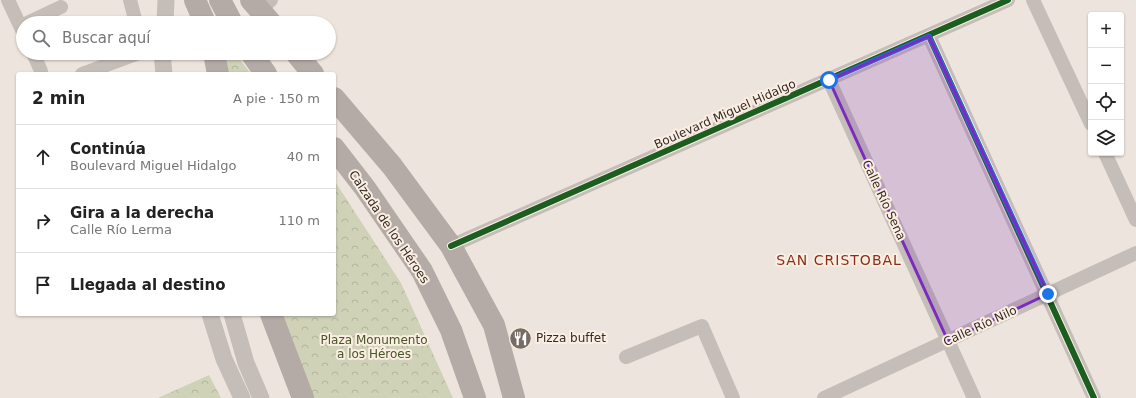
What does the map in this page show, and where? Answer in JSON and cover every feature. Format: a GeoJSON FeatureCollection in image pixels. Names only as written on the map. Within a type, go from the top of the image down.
{"type":"FeatureCollection","features":[{"type":"Feature","properties":{"kind":"main road"},"geometry":{"type":"LineString","coordinates":[[195,0],[201,16]]}},
{"type":"Feature","properties":{"kind":"main road"},"geometry":{"type":"LineString","coordinates":[[220,0],[228,16]]}},
{"type":"Feature","properties":{"kind":"main road"},"geometry":{"type":"LineString","coordinates":[[215,60],[218,72]]}},
{"type":"Feature","properties":{"kind":"main road"},"geometry":{"type":"LineString","coordinates":[[256,60],[265,72]]}},
{"type":"Feature","properties":{"kind":"main road"},"geometry":{"type":"LineString","coordinates":[[302,60],[312,72]]}},
{"type":"Feature","properties":{"kind":"main road"},"geometry":{"type":"LineString","coordinates":[[336,100],[392,166],[451,246],[494,325],[514,398]]}},
{"type":"Feature","properties":{"kind":"main road"},"geometry":{"type":"LineString","coordinates":[[336,141],[361,129]]}},
{"type":"Feature","properties":{"kind":"main road","name":"Calzada de los Héroes"},"geometry":{"type":"LineString","coordinates":[[336,151],[365,188],[422,271],[451,330],[475,398]]}},
{"type":"Feature","properties":{"kind":"main road"},"geometry":{"type":"LineString","coordinates":[[272,316],[303,398]]}},
{"type":"Feature","properties":{"kind":"street"},"geometry":{"type":"LineString","coordinates":[[8,0],[17,16]]}},
{"type":"Feature","properties":{"kind":"street"},"geometry":{"type":"LineString","coordinates":[[130,0],[134,16]]}},
{"type":"Feature","properties":{"kind":"street"},"geometry":{"type":"LineString","coordinates":[[165,16],[166,0]]}},
{"type":"Feature","properties":{"kind":"street","name":"Boulevard Miguel Hidalgo"},"geometry":{"type":"LineString","coordinates":[[451,246],[1008,0]]}},
{"type":"Feature","properties":{"kind":"street"},"geometry":{"type":"LineString","coordinates":[[1033,0],[1089,120]]}},
{"type":"Feature","properties":{"kind":"street"},"geometry":{"type":"LineString","coordinates":[[44,16],[61,7]]}},
{"type":"Feature","properties":{"kind":"street"},"geometry":{"type":"LineString","coordinates":[[929,36],[1048,294],[1094,398]]}},
{"type":"Feature","properties":{"kind":"street"},"geometry":{"type":"LineString","coordinates":[[36,60],[41,71]]}},
{"type":"Feature","properties":{"kind":"street"},"geometry":{"type":"LineString","coordinates":[[87,72],[120,60]]}},
{"type":"Feature","properties":{"kind":"street"},"geometry":{"type":"LineString","coordinates":[[160,60],[163,72]]}},
{"type":"Feature","properties":{"kind":"street","name":"Calle Río Sena"},"geometry":{"type":"LineString","coordinates":[[829,80],[974,398]]}},
{"type":"Feature","properties":{"kind":"street"},"geometry":{"type":"LineString","coordinates":[[1105,156],[1136,220]]}},
{"type":"Feature","properties":{"kind":"street","name":"Calle Río Nilo"},"geometry":{"type":"LineString","coordinates":[[830,397],[948,340],[1136,253]]}},
{"type":"Feature","properties":{"kind":"street"},"geometry":{"type":"LineString","coordinates":[[211,316],[224,359],[242,398]]}},
{"type":"Feature","properties":{"kind":"street"},"geometry":{"type":"LineString","coordinates":[[233,316],[246,363],[261,398]]}},
{"type":"Feature","properties":{"kind":"street"},"geometry":{"type":"LineString","coordinates":[[626,358],[702,326],[733,398]]}},
{"type":"Feature","properties":{"kind":"highlighted area"},"geometry":{"type":"Polygon","coordinates":[[[929,36],[1048,294],[948,341],[829,80],[929,36]]]}},
{"type":"Feature","properties":{"kind":"green space"},"geometry":{"type":"Polygon","coordinates":[[[221,60],[240,60],[249,72],[223,72],[221,60]]]}},
{"type":"Feature","properties":{"kind":"green space","name":"Plaza Monumento a los Héroes"},"geometry":{"type":"Polygon","coordinates":[[[336,183],[401,283],[453,398],[309,398],[279,316],[336,316],[336,183]]]}},
{"type":"Feature","properties":{"kind":"green space"},"geometry":{"type":"Polygon","coordinates":[[[209,375],[221,398],[158,398],[209,375]]]}},
{"type":"Feature","properties":{"kind":"cycle path"},"geometry":{"type":"LineString","coordinates":[[451,246],[1008,0]]}},
{"type":"Feature","properties":{"kind":"cycle path"},"geometry":{"type":"LineString","coordinates":[[929,36],[1094,398]]}},
{"type":"Feature","properties":{"kind":"place","name":"Pizza buffet"},"geometry":{"type":"Point","coordinates":[520,338]}},
{"type":"Feature","properties":{"kind":"district","name":"SAN CRISTOBAL"},"geometry":{"type":"Point","coordinates":[839,260]}},
{"type":"Feature","properties":{"kind":"route"},"geometry":{"type":"LineString","coordinates":[[829,80],[929,36],[1048,294]]}}]}
